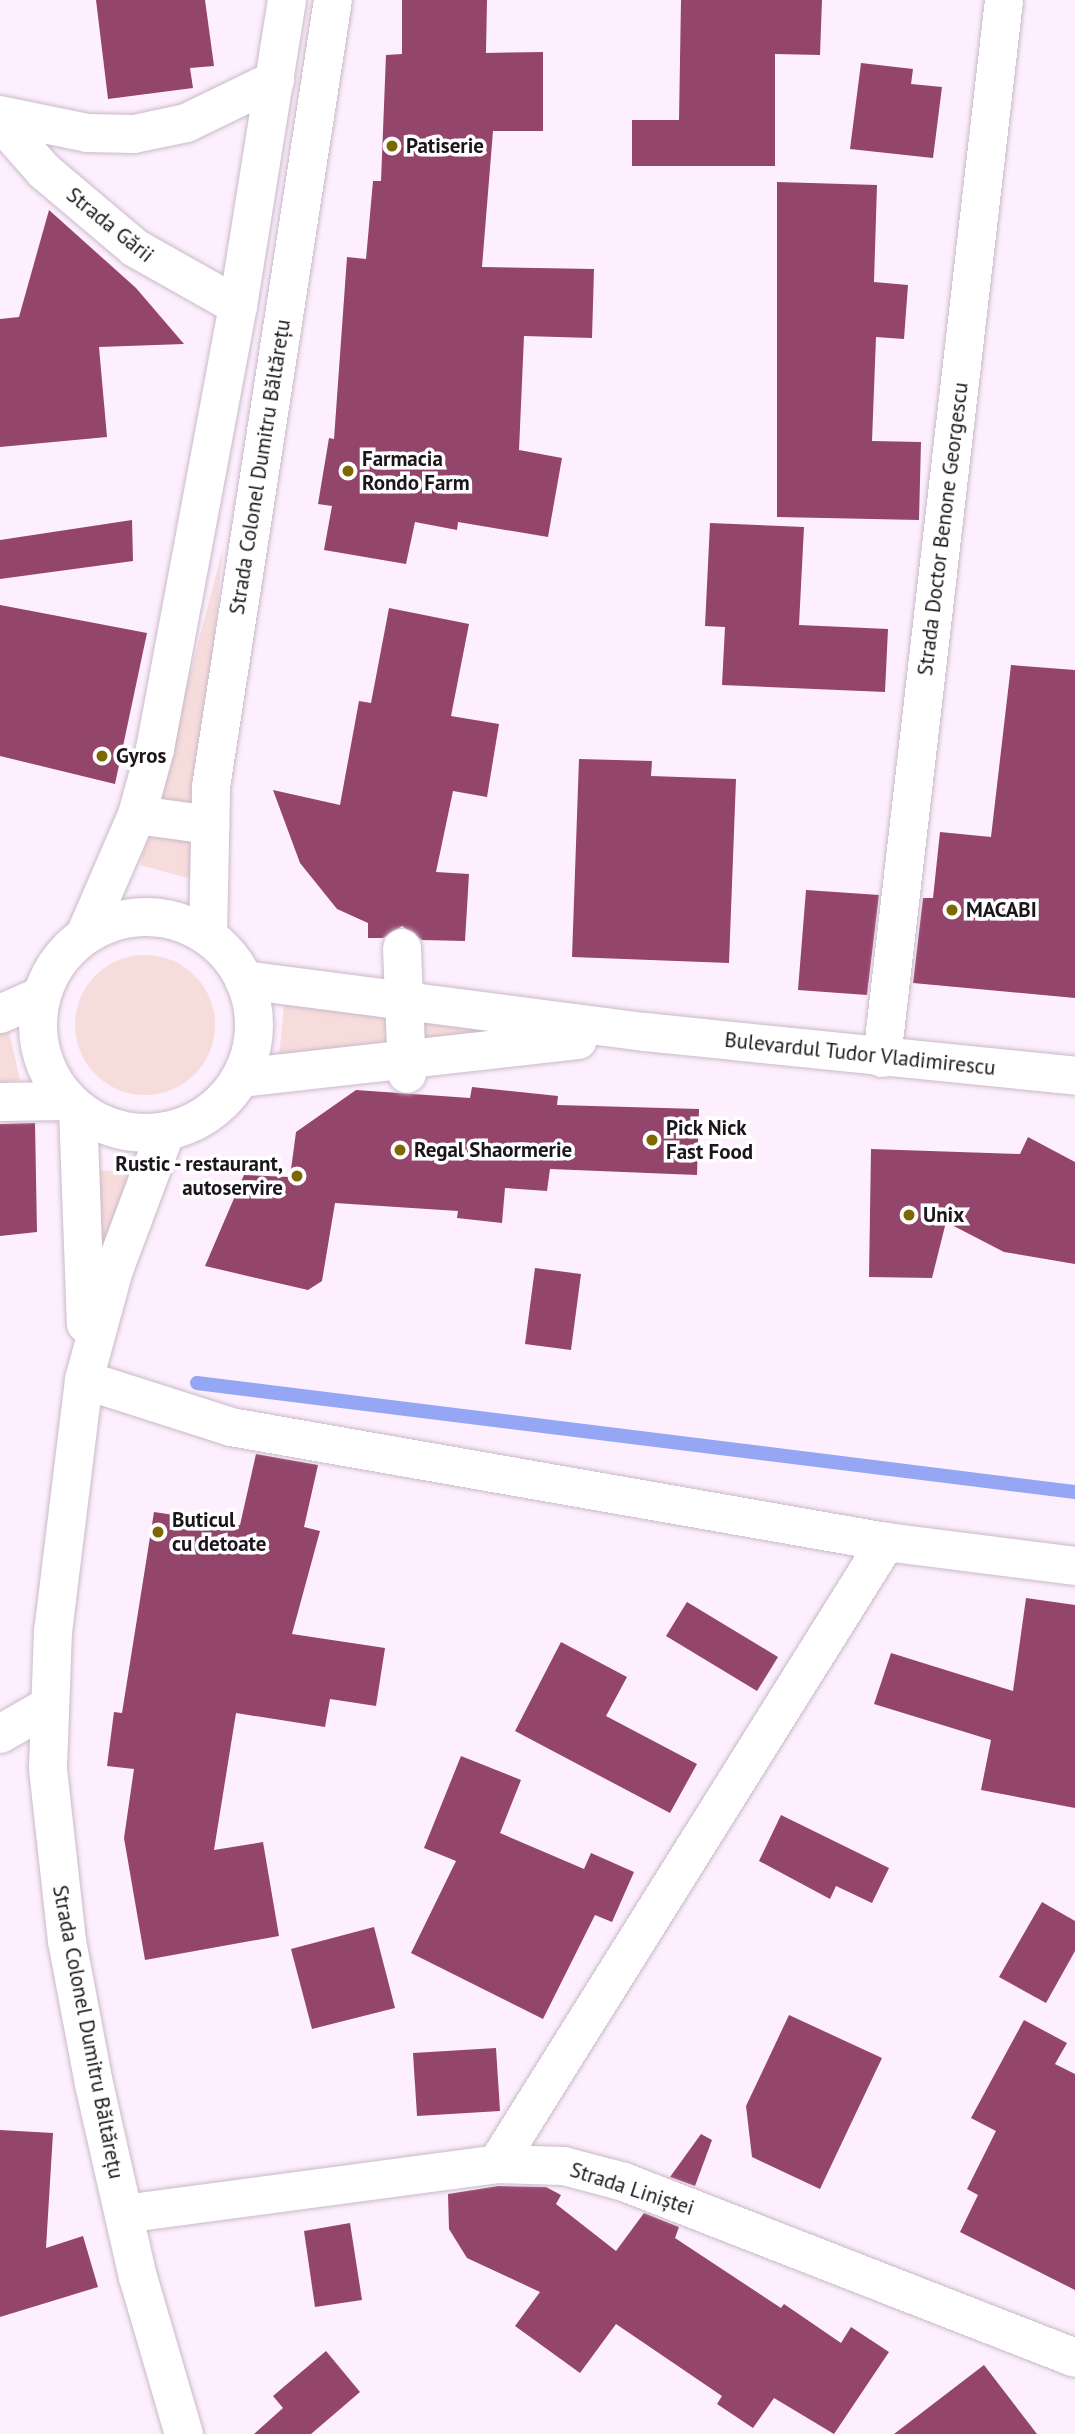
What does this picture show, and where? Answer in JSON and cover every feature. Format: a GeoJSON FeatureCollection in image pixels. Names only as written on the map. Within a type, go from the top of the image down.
{"type":"FeatureCollection","features":[{"type":"Feature","properties":{"kind":"main road"},"geometry":{"type":"LineString","coordinates":[[85,935],[137,815],[156,749],[238,306],[287,0]]}},
{"type":"Feature","properties":{"kind":"main road","name":"Strada Colonel Dumitru Băltărețu"},"geometry":{"type":"LineString","coordinates":[[208,936],[211,787],[333,0]]}},
{"type":"Feature","properties":{"kind":"main road","name":"Strada Doctor Benone Georgescu"},"geometry":{"type":"LineString","coordinates":[[882,1058],[1004,0]]}},
{"type":"Feature","properties":{"kind":"main road"},"geometry":{"type":"LineString","coordinates":[[0,115],[88,133],[134,134],[209,114],[275,80]]}},
{"type":"Feature","properties":{"kind":"main road","name":"Strada Gării"},"geometry":{"type":"LineString","coordinates":[[0,121],[44,171],[127,242],[181,278],[238,306]]}},
{"type":"Feature","properties":{"kind":"main road"},"geometry":{"type":"LineString","coordinates":[[137,815],[210,825]]}},
{"type":"Feature","properties":{"kind":"main road"},"geometry":{"type":"LineString","coordinates":[[0,1102],[73,1105],[117,1129],[166,1131],[206,1114],[240,1078],[254,1023],[244,980],[208,936],[180,922],[149,916],[113,922],[85,935],[57,962],[41,996],[40,1052],[73,1105]]}},
{"type":"Feature","properties":{"kind":"main road"},"geometry":{"type":"LineString","coordinates":[[402,948],[407,1066]]}},
{"type":"Feature","properties":{"kind":"main road","name":"Bulevardul Tudor Vladimirescu"},"geometry":{"type":"LineString","coordinates":[[244,980],[404,1004],[645,1032],[1075,1076]]}},
{"type":"Feature","properties":{"kind":"main road"},"geometry":{"type":"LineString","coordinates":[[0,1014],[41,996]]}},
{"type":"Feature","properties":{"kind":"main road","name":"Bulevardul Tudor Vladimirescu"},"geometry":{"type":"LineString","coordinates":[[240,1078],[407,1066],[645,1032]]}},
{"type":"Feature","properties":{"kind":"main road","name":"Strada Colonel Dumitru Băltărețu"},"geometry":{"type":"LineString","coordinates":[[73,1105],[85,1376]]}},
{"type":"Feature","properties":{"kind":"main road","name":"Strada Colonel Dumitru Băltărețu"},"geometry":{"type":"LineString","coordinates":[[166,1131],[114,1270],[85,1376],[58,1581],[49,1706],[48,1769],[67,1941],[124,2214],[184,2434]]}},
{"type":"Feature","properties":{"kind":"main road"},"geometry":{"type":"LineString","coordinates":[[85,1376],[231,1427],[886,1542],[1075,1566]]}},
{"type":"Feature","properties":{"kind":"main road"},"geometry":{"type":"LineString","coordinates":[[498,2164],[886,1542]]}},
{"type":"Feature","properties":{"kind":"main road"},"geometry":{"type":"LineString","coordinates":[[0,1734],[49,1706]]}},
{"type":"Feature","properties":{"kind":"main road","name":"Strada Liniștei"},"geometry":{"type":"LineString","coordinates":[[124,2214],[498,2164],[543,2164],[602,2174],[1075,2358]]}},
{"type":"Feature","properties":{"kind":"shaded area"},"geometry":{"type":"Polygon","coordinates":[[[223,548],[191,879],[140,865],[223,548]]]}},
{"type":"Feature","properties":{"kind":"shaded area"},"geometry":{"type":"Polygon","coordinates":[[[145,955],[172,960],[195,975],[210,998],[215,1025],[210,1052],[195,1075],[172,1090],[145,1095],[118,1090],[95,1075],[80,1052],[75,1025],[80,998],[95,975],[118,960],[145,955]]]}},
{"type":"Feature","properties":{"kind":"shaded area"},"geometry":{"type":"Polygon","coordinates":[[[284,1004],[565,1032],[279,1057],[284,1004]]]}},
{"type":"Feature","properties":{"kind":"shaded area"},"geometry":{"type":"Polygon","coordinates":[[[8,1027],[20,1080],[0,1083],[0,1030],[8,1027]]]}},
{"type":"Feature","properties":{"kind":"shaded area"},"geometry":{"type":"Polygon","coordinates":[[[92,1170],[131,1172],[94,1303],[92,1170]]]}},
{"type":"Feature","properties":{"kind":"building"},"geometry":{"type":"Polygon","coordinates":[[[96,0],[205,0],[214,66],[190,68],[193,88],[108,99],[96,0]]]}},
{"type":"Feature","properties":{"kind":"building"},"geometry":{"type":"Polygon","coordinates":[[[402,0],[487,0],[486,53],[543,52],[543,131],[493,131],[482,267],[594,269],[592,338],[524,336],[519,450],[562,458],[548,537],[458,522],[457,530],[415,522],[406,564],[324,550],[332,506],[318,504],[329,438],[334,439],[347,257],[366,259],[373,181],[381,181],[386,55],[402,54],[402,0]]]}},
{"type":"Feature","properties":{"kind":"building"},"geometry":{"type":"Polygon","coordinates":[[[681,0],[822,0],[820,55],[775,54],[775,166],[632,166],[632,120],[679,120],[681,0]]]}},
{"type":"Feature","properties":{"kind":"building"},"geometry":{"type":"Polygon","coordinates":[[[861,63],[913,69],[911,84],[942,87],[933,158],[850,149],[861,63]]]}},
{"type":"Feature","properties":{"kind":"building"},"geometry":{"type":"Polygon","coordinates":[[[777,182],[877,185],[874,282],[908,285],[904,339],[876,337],[872,441],[921,442],[919,520],[777,517],[777,182]]]}},
{"type":"Feature","properties":{"kind":"building"},"geometry":{"type":"Polygon","coordinates":[[[49,210],[136,288],[184,344],[99,347],[107,437],[0,447],[0,319],[19,317],[49,210]]]}},
{"type":"Feature","properties":{"kind":"building"},"geometry":{"type":"Polygon","coordinates":[[[132,520],[133,561],[0,579],[0,540],[132,520]]]}},
{"type":"Feature","properties":{"kind":"building"},"geometry":{"type":"Polygon","coordinates":[[[710,523],[804,527],[799,625],[888,629],[885,692],[722,685],[725,627],[705,626],[710,523]]]}},
{"type":"Feature","properties":{"kind":"building"},"geometry":{"type":"Polygon","coordinates":[[[0,605],[147,633],[115,784],[0,756],[0,605]]]}},
{"type":"Feature","properties":{"kind":"building"},"geometry":{"type":"Polygon","coordinates":[[[389,608],[469,624],[451,716],[499,724],[487,797],[453,791],[436,872],[469,874],[465,941],[422,940],[402,926],[383,938],[368,938],[368,923],[337,909],[300,863],[273,790],[340,805],[359,701],[371,703],[389,608]]]}},
{"type":"Feature","properties":{"kind":"building"},"geometry":{"type":"Polygon","coordinates":[[[1011,665],[1075,670],[1075,998],[913,983],[923,898],[933,898],[940,832],[991,837],[1011,665]]]}},
{"type":"Feature","properties":{"kind":"building"},"geometry":{"type":"Polygon","coordinates":[[[579,759],[652,761],[651,776],[736,779],[729,963],[572,957],[579,759]]]}},
{"type":"Feature","properties":{"kind":"building"},"geometry":{"type":"Polygon","coordinates":[[[806,890],[879,895],[867,995],[798,990],[806,890]]]}},
{"type":"Feature","properties":{"kind":"building"},"geometry":{"type":"Polygon","coordinates":[[[472,1087],[558,1096],[557,1105],[699,1109],[697,1175],[550,1169],[547,1191],[505,1188],[502,1223],[457,1218],[458,1211],[335,1203],[322,1281],[308,1290],[205,1266],[244,1175],[290,1177],[296,1132],[356,1090],[470,1098],[472,1087]]]}},
{"type":"Feature","properties":{"kind":"building"},"geometry":{"type":"Polygon","coordinates":[[[35,1123],[37,1232],[0,1236],[0,1124],[35,1123]]]}},
{"type":"Feature","properties":{"kind":"building"},"geometry":{"type":"Polygon","coordinates":[[[1028,1137],[1075,1162],[1075,1264],[1004,1252],[946,1222],[932,1278],[869,1277],[871,1149],[1020,1154],[1028,1137]]]}},
{"type":"Feature","properties":{"kind":"building"},"geometry":{"type":"Polygon","coordinates":[[[535,1268],[581,1274],[571,1350],[525,1344],[535,1268]]]}},
{"type":"Feature","properties":{"kind":"building"},"geometry":{"type":"Polygon","coordinates":[[[256,1454],[318,1465],[304,1527],[320,1531],[292,1634],[385,1648],[376,1706],[330,1699],[325,1727],[236,1713],[214,1850],[263,1842],[279,1936],[145,1960],[124,1838],[134,1769],[107,1766],[114,1712],[122,1713],[154,1512],[240,1525],[256,1454]]]}},
{"type":"Feature","properties":{"kind":"building"},"geometry":{"type":"Polygon","coordinates":[[[1026,1598],[1075,1605],[1075,1808],[981,1790],[991,1740],[874,1704],[891,1653],[1013,1691],[1026,1598]]]}},
{"type":"Feature","properties":{"kind":"building"},"geometry":{"type":"Polygon","coordinates":[[[687,1602],[778,1657],[757,1691],[666,1636],[687,1602]]]}},
{"type":"Feature","properties":{"kind":"building"},"geometry":{"type":"Polygon","coordinates":[[[561,1642],[627,1677],[606,1716],[697,1764],[670,1813],[515,1731],[561,1642]]]}},
{"type":"Feature","properties":{"kind":"building"},"geometry":{"type":"Polygon","coordinates":[[[461,1756],[521,1780],[500,1833],[584,1869],[591,1853],[634,1872],[612,1922],[595,1915],[543,2019],[411,1953],[456,1861],[424,1848],[461,1756]]]}},
{"type":"Feature","properties":{"kind":"building"},"geometry":{"type":"Polygon","coordinates":[[[781,1815],[889,1868],[872,1903],[836,1886],[830,1899],[759,1861],[781,1815]]]}},
{"type":"Feature","properties":{"kind":"building"},"geometry":{"type":"Polygon","coordinates":[[[1042,1902],[1075,1921],[1075,1951],[1046,2003],[999,1977],[1042,1902]]]}},
{"type":"Feature","properties":{"kind":"building"},"geometry":{"type":"Polygon","coordinates":[[[374,1927],[395,2008],[312,2029],[291,1949],[374,1927]]]}},
{"type":"Feature","properties":{"kind":"building"},"geometry":{"type":"Polygon","coordinates":[[[789,2015],[882,2058],[820,2189],[752,2157],[746,2106],[789,2015]]]}},
{"type":"Feature","properties":{"kind":"building"},"geometry":{"type":"Polygon","coordinates":[[[1024,2020],[1067,2043],[1055,2064],[1075,2074],[1075,2290],[960,2232],[978,2195],[967,2189],[996,2131],[971,2118],[1024,2020]]]}},
{"type":"Feature","properties":{"kind":"building"},"geometry":{"type":"Polygon","coordinates":[[[496,2048],[500,2111],[417,2116],[413,2053],[496,2048]]]}},
{"type":"Feature","properties":{"kind":"building"},"geometry":{"type":"Polygon","coordinates":[[[0,2130],[53,2133],[46,2248],[83,2236],[98,2287],[0,2317],[0,2130]]]}},
{"type":"Feature","properties":{"kind":"building"},"geometry":{"type":"Polygon","coordinates":[[[701,2134],[712,2140],[695,2186],[670,2177],[701,2134]]]}},
{"type":"Feature","properties":{"kind":"building"},"geometry":{"type":"Polygon","coordinates":[[[498,2186],[546,2187],[561,2195],[556,2204],[616,2251],[644,2213],[679,2227],[675,2238],[781,2308],[784,2304],[841,2343],[851,2327],[889,2352],[834,2434],[774,2398],[753,2428],[717,2404],[722,2396],[616,2324],[580,2373],[515,2326],[540,2292],[467,2258],[449,2229],[448,2194],[498,2186]]]}},
{"type":"Feature","properties":{"kind":"building"},"geometry":{"type":"Polygon","coordinates":[[[350,2223],[362,2300],[315,2307],[304,2231],[350,2223]]]}},
{"type":"Feature","properties":{"kind":"building"},"geometry":{"type":"Polygon","coordinates":[[[326,2351],[360,2392],[311,2434],[254,2434],[283,2408],[273,2396],[326,2351]]]}},
{"type":"Feature","properties":{"kind":"building"},"geometry":{"type":"Polygon","coordinates":[[[984,2365],[1037,2434],[894,2434],[984,2365]]]}},
{"type":"Feature","properties":{"kind":"waterway"},"geometry":{"type":"LineString","coordinates":[[197,1383],[1075,1492]]}},
{"type":"Feature","properties":{"kind":"place","name":"Patiserie"},"geometry":{"type":"Point","coordinates":[392,146]}},
{"type":"Feature","properties":{"kind":"place","name":"Farmacia Rondo Farm"},"geometry":{"type":"Point","coordinates":[348,471]}},
{"type":"Feature","properties":{"kind":"place","name":"Gyros"},"geometry":{"type":"Point","coordinates":[102,756]}},
{"type":"Feature","properties":{"kind":"place","name":"MACABI"},"geometry":{"type":"Point","coordinates":[952,910]}},
{"type":"Feature","properties":{"kind":"place","name":"Pick Nick Fast Food"},"geometry":{"type":"Point","coordinates":[652,1140]}},
{"type":"Feature","properties":{"kind":"place","name":"Regal Shaormerie"},"geometry":{"type":"Point","coordinates":[400,1150]}},
{"type":"Feature","properties":{"kind":"place","name":"Rustic - restaurant, autoservire"},"geometry":{"type":"Point","coordinates":[297,1176]}},
{"type":"Feature","properties":{"kind":"place","name":"Unix"},"geometry":{"type":"Point","coordinates":[909,1215]}},
{"type":"Feature","properties":{"kind":"place","name":"Buticul cu detoate"},"geometry":{"type":"Point","coordinates":[158,1532]}}]}
